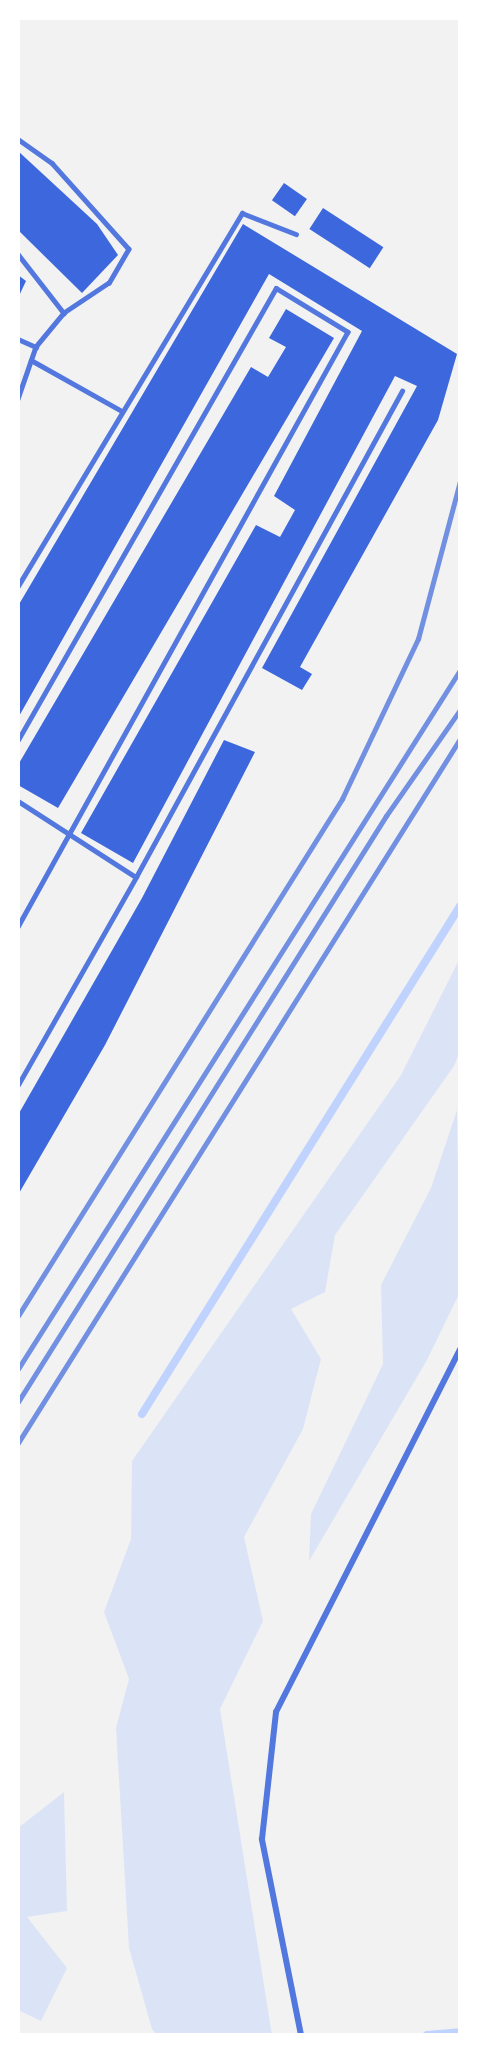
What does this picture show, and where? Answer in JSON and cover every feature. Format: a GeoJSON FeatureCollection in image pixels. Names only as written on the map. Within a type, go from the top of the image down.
{"type":"FeatureCollection","features":[{"type":"Feature","properties":{"kind":"street"},"geometry":{"type":"LineString","coordinates":[[301,2035],[262,1839],[276,1712],[460,1349]]}},
{"type":"Feature","properties":{"kind":"lane"},"geometry":{"type":"LineString","coordinates":[[18,139],[52,163],[129,249],[109,283],[63,313],[36,347],[18,399]]}},
{"type":"Feature","properties":{"kind":"lane"},"geometry":{"type":"LineString","coordinates":[[18,586],[120,410],[242,213],[296,234]]}},
{"type":"Feature","properties":{"kind":"lane"},"geometry":{"type":"LineString","coordinates":[[18,254],[63,313]]}},
{"type":"Feature","properties":{"kind":"lane"},"geometry":{"type":"LineString","coordinates":[[18,740],[276,288],[348,332],[70,837],[18,927]]}},
{"type":"Feature","properties":{"kind":"lane"},"geometry":{"type":"LineString","coordinates":[[18,339],[36,347]]}},
{"type":"Feature","properties":{"kind":"lane"},"geometry":{"type":"LineString","coordinates":[[31,360],[120,410]]}},
{"type":"Feature","properties":{"kind":"lane"},"geometry":{"type":"LineString","coordinates":[[18,1085],[136,877],[402,391]]}},
{"type":"Feature","properties":{"kind":"lane"},"geometry":{"type":"LineString","coordinates":[[18,801],[70,837],[136,877]]}},
{"type":"Feature","properties":{"kind":"shaded area"},"geometry":{"type":"Polygon","coordinates":[[[460,958],[460,1051],[454,1066],[335,1235],[325,1292],[291,1309],[321,1359],[303,1429],[244,1537],[263,1621],[220,1709],[272,2035],[157,2035],[152,2029],[129,1948],[116,1728],[129,1679],[104,1612],[131,1539],[132,1461],[401,1075],[460,958]]]}},
{"type":"Feature","properties":{"kind":"shaded area"},"geometry":{"type":"Polygon","coordinates":[[[457,1110],[460,1292],[427,1360],[309,1561],[311,1514],[383,1364],[381,1285],[431,1188],[457,1110]]]}},
{"type":"Feature","properties":{"kind":"shaded area"},"geometry":{"type":"Polygon","coordinates":[[[64,1792],[67,1911],[27,1917],[67,1968],[41,2021],[18,2010],[18,1828],[64,1792]]]}},
{"type":"Feature","properties":{"kind":"building"},"geometry":{"type":"Polygon","coordinates":[[[18,151],[97,224],[118,255],[82,293],[18,230],[18,151]]]}},
{"type":"Feature","properties":{"kind":"building"},"geometry":{"type":"Polygon","coordinates":[[[284,183],[307,199],[295,216],[272,200],[284,183]]]}},
{"type":"Feature","properties":{"kind":"building"},"geometry":{"type":"Polygon","coordinates":[[[323,208],[383,247],[370,268],[309,229],[323,208]]]}},
{"type":"Feature","properties":{"kind":"building"},"geometry":{"type":"Polygon","coordinates":[[[243,224],[457,354],[438,420],[300,667],[312,674],[302,690],[262,668],[417,386],[395,376],[133,863],[81,833],[256,525],[280,537],[295,510],[274,496],[362,331],[269,274],[18,718],[18,606],[243,224]]]}},
{"type":"Feature","properties":{"kind":"building"},"geometry":{"type":"Polygon","coordinates":[[[18,275],[26,281],[18,298],[18,275]]]}},
{"type":"Feature","properties":{"kind":"building"},"geometry":{"type":"Polygon","coordinates":[[[286,309],[334,338],[58,808],[18,785],[18,765],[251,367],[268,377],[286,347],[269,338],[286,309]]]}},
{"type":"Feature","properties":{"kind":"building"},"geometry":{"type":"Polygon","coordinates":[[[224,740],[255,752],[105,1045],[18,1195],[18,1115],[142,898],[224,740]]]}},
{"type":"Feature","properties":{"kind":"waterway"},"geometry":{"type":"LineString","coordinates":[[142,1414],[460,906]]}},
{"type":"Feature","properties":{"kind":"waterway"},"geometry":{"type":"LineString","coordinates":[[427,2035],[460,2032]]}},
{"type":"Feature","properties":{"kind":"railway"},"geometry":{"type":"LineString","coordinates":[[18,1316],[342,799],[418,639],[460,481]]}},
{"type":"Feature","properties":{"kind":"railway"},"geometry":{"type":"LineString","coordinates":[[18,1369],[460,670]]}},
{"type":"Feature","properties":{"kind":"railway"},"geometry":{"type":"LineString","coordinates":[[18,1402],[386,816],[460,710]]}},
{"type":"Feature","properties":{"kind":"railway"},"geometry":{"type":"LineString","coordinates":[[18,1443],[460,739]]}}]}
